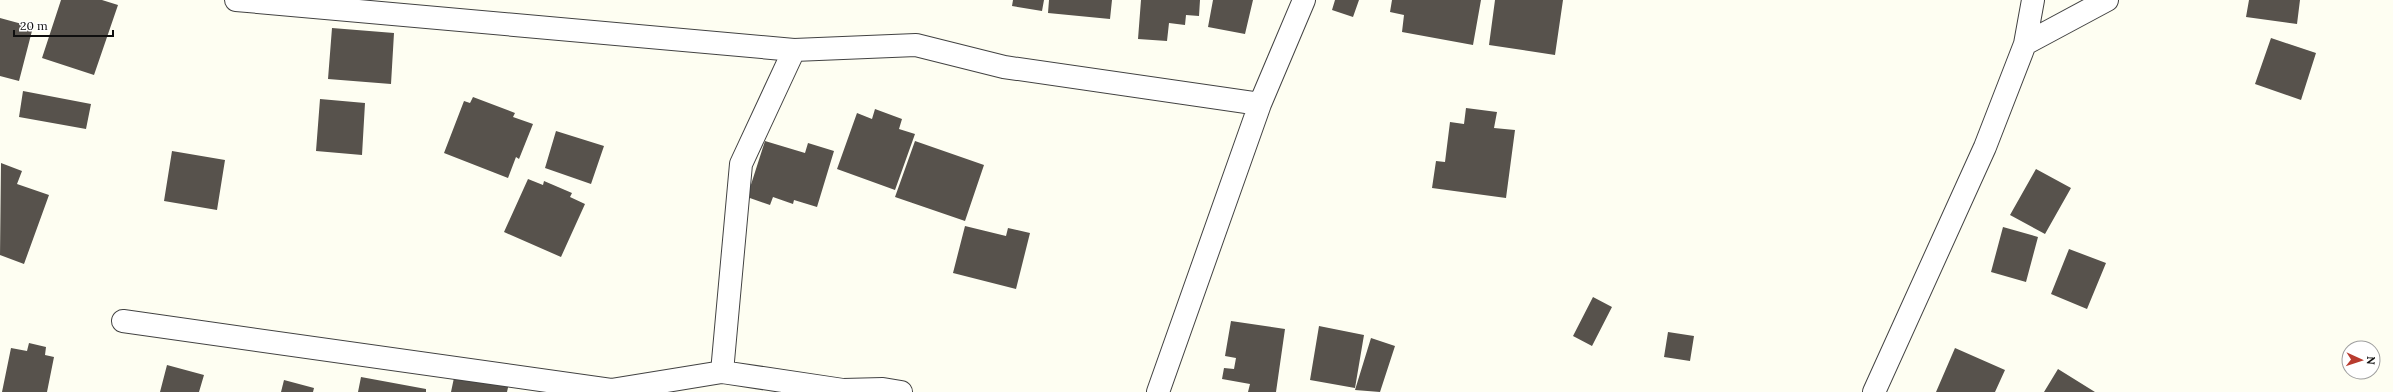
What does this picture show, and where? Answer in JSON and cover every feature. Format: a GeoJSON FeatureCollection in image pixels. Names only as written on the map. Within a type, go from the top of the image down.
{"type":"FeatureCollection","features":[{"type":"Feature","properties":{"kind":"street"},"geometry":{"type":"LineString","coordinates":[[236,0],[794,50],[916,45],[1004,67],[1260,104]]}},
{"type":"Feature","properties":{"kind":"street"},"geometry":{"type":"LineString","coordinates":[[1158,392],[1260,104],[1304,0]]}},
{"type":"Feature","properties":{"kind":"street"},"geometry":{"type":"LineString","coordinates":[[1874,392],[1985,147],[2025,44],[2033,0]]}},
{"type":"Feature","properties":{"kind":"street"},"geometry":{"type":"LineString","coordinates":[[2025,44],[2107,0]]}},
{"type":"Feature","properties":{"kind":"street"},"geometry":{"type":"LineString","coordinates":[[722,372],[741,164],[794,50]]}},
{"type":"Feature","properties":{"kind":"street"},"geometry":{"type":"LineString","coordinates":[[123,321],[611,390],[722,372],[843,390],[883,389],[901,392]]}},
{"type":"Feature","properties":{"kind":"building"},"geometry":{"type":"Polygon","coordinates":[[[61,0],[102,0],[118,5],[94,75],[42,58],[61,0]]]}},
{"type":"Feature","properties":{"kind":"building"},"geometry":{"type":"Polygon","coordinates":[[[1013,0],[1044,0],[1042,11],[1012,6],[1013,0]]]}},
{"type":"Feature","properties":{"kind":"building"},"geometry":{"type":"Polygon","coordinates":[[[1049,0],[1112,0],[1110,19],[1048,13],[1049,0]]]}},
{"type":"Feature","properties":{"kind":"building"},"geometry":{"type":"Polygon","coordinates":[[[1141,0],[1200,0],[1199,16],[1186,15],[1185,25],[1169,23],[1167,41],[1138,39],[1141,0]]]}},
{"type":"Feature","properties":{"kind":"building"},"geometry":{"type":"Polygon","coordinates":[[[1213,0],[1253,0],[1245,34],[1208,27],[1213,0]]]}},
{"type":"Feature","properties":{"kind":"building"},"geometry":{"type":"Polygon","coordinates":[[[1335,0],[1359,0],[1353,17],[1332,10],[1335,0]]]}},
{"type":"Feature","properties":{"kind":"building"},"geometry":{"type":"Polygon","coordinates":[[[1392,0],[1481,0],[1473,45],[1402,32],[1404,15],[1390,12],[1392,0]]]}},
{"type":"Feature","properties":{"kind":"building"},"geometry":{"type":"Polygon","coordinates":[[[1495,0],[1563,0],[1555,55],[1489,45],[1495,0]]]}},
{"type":"Feature","properties":{"kind":"building"},"geometry":{"type":"Polygon","coordinates":[[[2249,0],[2300,0],[2297,24],[2246,17],[2249,0]]]}},
{"type":"Feature","properties":{"kind":"building"},"geometry":{"type":"Polygon","coordinates":[[[0,18],[33,27],[19,81],[0,76],[0,18]]]}},
{"type":"Feature","properties":{"kind":"building"},"geometry":{"type":"Polygon","coordinates":[[[332,28],[394,33],[391,84],[328,79],[332,28]]]}},
{"type":"Feature","properties":{"kind":"building"},"geometry":{"type":"Polygon","coordinates":[[[2271,38],[2316,53],[2301,100],[2255,84],[2271,38]]]}},
{"type":"Feature","properties":{"kind":"building"},"geometry":{"type":"Polygon","coordinates":[[[23,91],[91,104],[86,129],[19,117],[23,91]]]}},
{"type":"Feature","properties":{"kind":"building"},"geometry":{"type":"Polygon","coordinates":[[[473,97],[515,113],[513,117],[533,124],[519,159],[516,157],[508,178],[444,153],[464,101],[470,103],[473,97]]]}},
{"type":"Feature","properties":{"kind":"building"},"geometry":{"type":"Polygon","coordinates":[[[320,99],[365,103],[362,155],[316,151],[320,99]]]}},
{"type":"Feature","properties":{"kind":"building"},"geometry":{"type":"Polygon","coordinates":[[[1466,108],[1497,112],[1494,128],[1515,130],[1506,198],[1432,188],[1436,161],[1445,162],[1450,122],[1464,124],[1466,108]]]}},
{"type":"Feature","properties":{"kind":"building"},"geometry":{"type":"Polygon","coordinates":[[[875,109],[902,119],[899,129],[915,134],[895,190],[837,169],[857,113],[872,119],[875,109]]]}},
{"type":"Feature","properties":{"kind":"building"},"geometry":{"type":"Polygon","coordinates":[[[556,131],[604,146],[591,184],[545,168],[556,131]]]}},
{"type":"Feature","properties":{"kind":"building"},"geometry":{"type":"Polygon","coordinates":[[[765,141],[805,153],[808,143],[834,151],[817,207],[794,200],[793,204],[773,197],[770,205],[747,197],[765,141]]]}},
{"type":"Feature","properties":{"kind":"building"},"geometry":{"type":"Polygon","coordinates":[[[915,141],[984,165],[965,221],[895,197],[915,141]]]}},
{"type":"Feature","properties":{"kind":"building"},"geometry":{"type":"Polygon","coordinates":[[[172,151],[225,160],[217,210],[164,201],[172,151]]]}},
{"type":"Feature","properties":{"kind":"building"},"geometry":{"type":"Polygon","coordinates":[[[1,163],[22,171],[17,184],[49,195],[24,264],[0,255],[1,163]]]}},
{"type":"Feature","properties":{"kind":"building"},"geometry":{"type":"Polygon","coordinates":[[[2036,169],[2071,188],[2045,234],[2010,215],[2036,169]]]}},
{"type":"Feature","properties":{"kind":"building"},"geometry":{"type":"Polygon","coordinates":[[[528,179],[543,185],[544,181],[572,193],[570,197],[585,204],[561,257],[504,232],[528,179]]]}},
{"type":"Feature","properties":{"kind":"building"},"geometry":{"type":"Polygon","coordinates":[[[965,226],[1006,236],[1008,228],[1030,233],[1016,289],[953,273],[965,226]]]}},
{"type":"Feature","properties":{"kind":"building"},"geometry":{"type":"Polygon","coordinates":[[[2003,227],[2038,237],[2026,282],[1991,272],[2003,227]]]}},
{"type":"Feature","properties":{"kind":"building"},"geometry":{"type":"Polygon","coordinates":[[[2069,249],[2106,263],[2087,309],[2051,294],[2069,249]]]}},
{"type":"Feature","properties":{"kind":"building"},"geometry":{"type":"Polygon","coordinates":[[[1593,297],[1612,307],[1592,346],[1573,336],[1593,297]]]}},
{"type":"Feature","properties":{"kind":"building"},"geometry":{"type":"Polygon","coordinates":[[[1231,321],[1285,329],[1276,392],[1248,392],[1250,384],[1222,379],[1224,368],[1234,369],[1236,358],[1225,356],[1231,321]]]}},
{"type":"Feature","properties":{"kind":"building"},"geometry":{"type":"Polygon","coordinates":[[[1319,326],[1364,335],[1355,388],[1310,380],[1319,326]]]}},
{"type":"Feature","properties":{"kind":"building"},"geometry":{"type":"Polygon","coordinates":[[[1668,332],[1694,336],[1690,361],[1664,357],[1668,332]]]}},
{"type":"Feature","properties":{"kind":"building"},"geometry":{"type":"Polygon","coordinates":[[[1371,338],[1395,346],[1380,392],[1355,390],[1371,338]]]}},
{"type":"Feature","properties":{"kind":"building"},"geometry":{"type":"Polygon","coordinates":[[[29,343],[46,347],[45,355],[54,357],[47,392],[2,392],[11,348],[27,351],[29,343]]]}},
{"type":"Feature","properties":{"kind":"building"},"geometry":{"type":"Polygon","coordinates":[[[1955,348],[2005,370],[1995,392],[1936,392],[1955,348]]]}},
{"type":"Feature","properties":{"kind":"building"},"geometry":{"type":"Polygon","coordinates":[[[167,365],[204,375],[199,392],[160,392],[167,365]]]}},
{"type":"Feature","properties":{"kind":"building"},"geometry":{"type":"Polygon","coordinates":[[[2058,369],[2095,392],[2044,392],[2058,369]]]}},
{"type":"Feature","properties":{"kind":"building"},"geometry":{"type":"Polygon","coordinates":[[[455,373],[509,383],[507,392],[451,392],[455,373]]]}},
{"type":"Feature","properties":{"kind":"building"},"geometry":{"type":"Polygon","coordinates":[[[361,377],[426,389],[426,392],[358,392],[361,377]]]}},
{"type":"Feature","properties":{"kind":"building"},"geometry":{"type":"Polygon","coordinates":[[[284,380],[314,388],[313,392],[281,392],[284,380]]]}}]}
